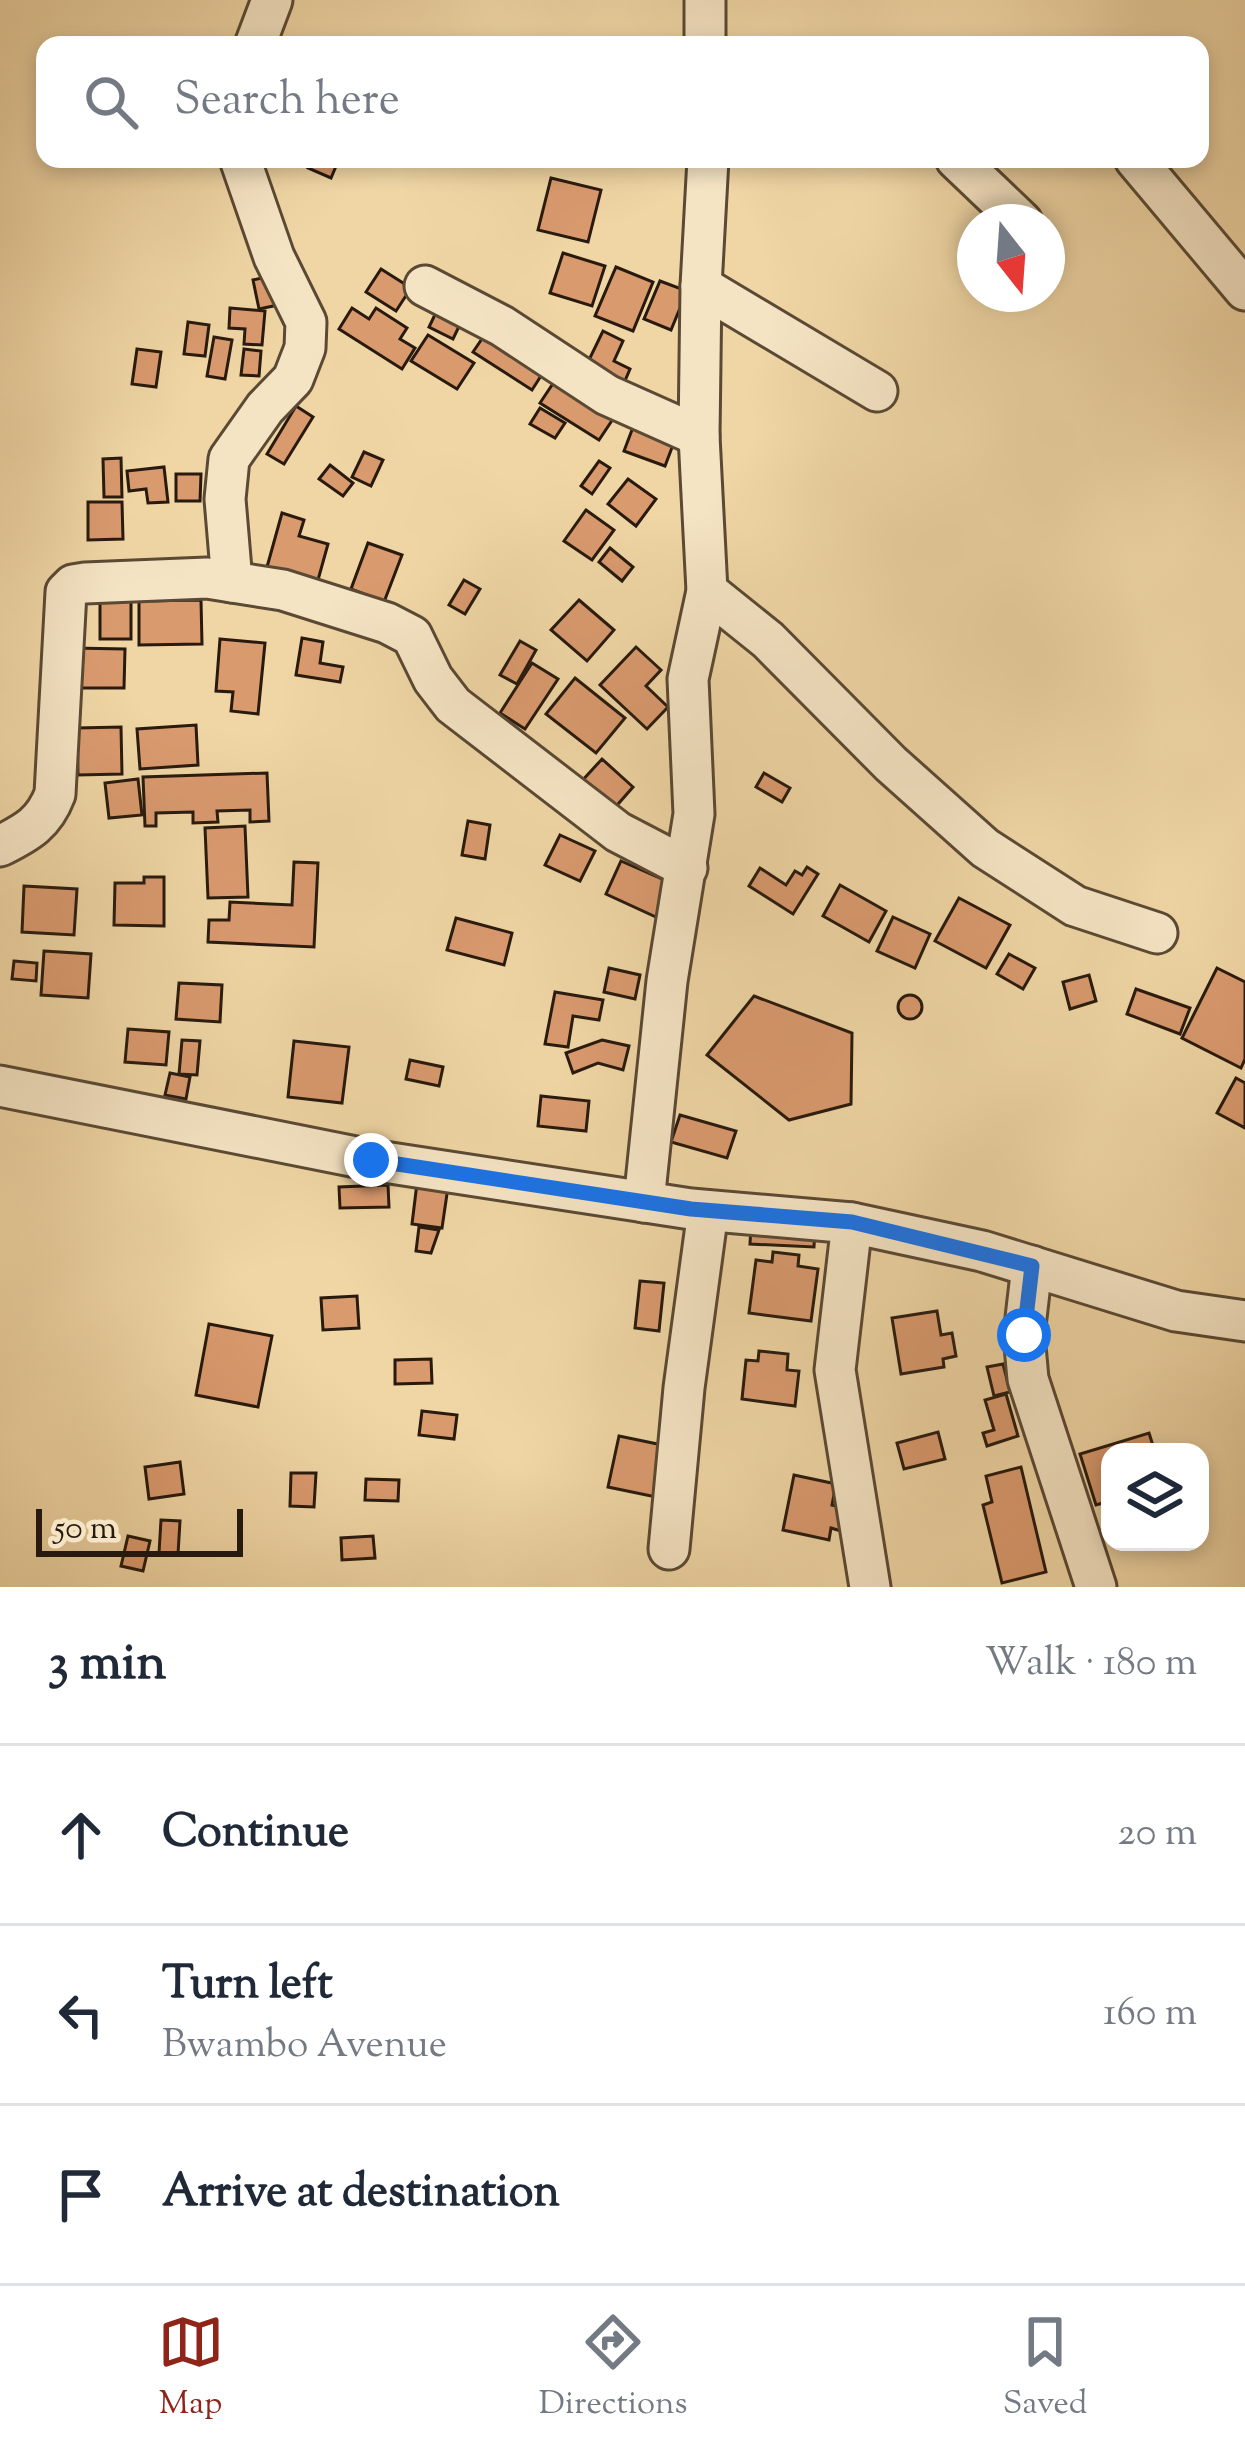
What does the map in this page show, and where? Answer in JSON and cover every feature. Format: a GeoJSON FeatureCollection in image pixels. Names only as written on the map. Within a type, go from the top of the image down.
{"type":"FeatureCollection","features":[{"type":"Feature","properties":{"kind":"street"},"geometry":{"type":"LineString","coordinates":[[258,36],[272,0]]}},
{"type":"Feature","properties":{"kind":"street"},"geometry":{"type":"LineString","coordinates":[[705,0],[705,36]]}},
{"type":"Feature","properties":{"kind":"street"},"geometry":{"type":"LineString","coordinates":[[232,582],[225,499],[229,459],[265,408],[293,379],[305,348],[306,322],[274,256],[243,168]]}},
{"type":"Feature","properties":{"kind":"street"},"geometry":{"type":"LineString","coordinates":[[644,1202],[667,981],[694,814],[688,679],[707,591],[699,436],[708,168]]}},
{"type":"Feature","properties":{"kind":"street"},"geometry":{"type":"LineString","coordinates":[[965,168],[1003,204]]}},
{"type":"Feature","properties":{"kind":"street"},"geometry":{"type":"LineString","coordinates":[[1143,168],[1245,290]]}},
{"type":"Feature","properties":{"kind":"street"},"geometry":{"type":"LineString","coordinates":[[425,286],[502,326],[608,395],[699,436]]}},
{"type":"Feature","properties":{"kind":"street"},"geometry":{"type":"LineString","coordinates":[[701,286],[877,391]]}},
{"type":"Feature","properties":{"kind":"street"},"geometry":{"type":"LineString","coordinates":[[0,847],[31,831],[46,816],[55,794],[66,592],[85,583],[207,578],[283,590],[387,623],[412,636],[433,679],[453,705],[618,832],[687,868]]}},
{"type":"Feature","properties":{"kind":"street"},"geometry":{"type":"LineString","coordinates":[[707,591],[768,640],[891,764],[986,848],[1075,906],[1157,933]]}},
{"type":"Feature","properties":{"kind":"street"},"geometry":{"type":"LineString","coordinates":[[0,1085],[371,1160],[708,1211],[852,1222],[1032,1266],[1176,1310],[1245,1321]]}},
{"type":"Feature","properties":{"kind":"street"},"geometry":{"type":"LineString","coordinates":[[669,1549],[708,1211]]}},
{"type":"Feature","properties":{"kind":"street"},"geometry":{"type":"LineString","coordinates":[[852,1222],[835,1370],[870,1587]]}},
{"type":"Feature","properties":{"kind":"street"},"geometry":{"type":"LineString","coordinates":[[1032,1266],[1024,1358],[1096,1587]]}},
{"type":"Feature","properties":{"kind":"building"},"geometry":{"type":"Polygon","coordinates":[[[308,168],[335,168],[331,178],[308,168]]]}},
{"type":"Feature","properties":{"kind":"building"},"geometry":{"type":"Polygon","coordinates":[[[551,178],[601,190],[588,242],[538,230],[551,178]]]}},
{"type":"Feature","properties":{"kind":"building"},"geometry":{"type":"Polygon","coordinates":[[[563,253],[605,266],[592,306],[550,293],[563,253]]]}},
{"type":"Feature","properties":{"kind":"building"},"geometry":{"type":"Polygon","coordinates":[[[616,267],[653,282],[633,331],[595,316],[616,267]]]}},
{"type":"Feature","properties":{"kind":"building"},"geometry":{"type":"Polygon","coordinates":[[[381,269],[411,288],[396,311],[366,292],[381,269]]]}},
{"type":"Feature","properties":{"kind":"building"},"geometry":{"type":"Polygon","coordinates":[[[271,276],[278,305],[259,309],[253,280],[271,276]]]}},
{"type":"Feature","properties":{"kind":"building"},"geometry":{"type":"Polygon","coordinates":[[[660,281],[687,291],[671,330],[644,319],[660,281]]]}},
{"type":"Feature","properties":{"kind":"building"},"geometry":{"type":"Polygon","coordinates":[[[441,302],[465,314],[453,339],[429,327],[441,302]]]}},
{"type":"Feature","properties":{"kind":"building"},"geometry":{"type":"Polygon","coordinates":[[[230,308],[265,311],[262,345],[244,344],[245,329],[229,328],[230,308]]]}},
{"type":"Feature","properties":{"kind":"building"},"geometry":{"type":"Polygon","coordinates":[[[352,308],[369,319],[376,308],[407,328],[400,339],[415,348],[402,369],[339,329],[352,308]]]}},
{"type":"Feature","properties":{"kind":"building"},"geometry":{"type":"Polygon","coordinates":[[[188,322],[209,325],[205,356],[184,354],[188,322]]]}},
{"type":"Feature","properties":{"kind":"building"},"geometry":{"type":"Polygon","coordinates":[[[488,330],[546,368],[532,390],[473,352],[488,330]]]}},
{"type":"Feature","properties":{"kind":"building"},"geometry":{"type":"Polygon","coordinates":[[[603,331],[623,341],[614,361],[630,369],[624,383],[586,366],[603,331]]]}},
{"type":"Feature","properties":{"kind":"building"},"geometry":{"type":"Polygon","coordinates":[[[428,335],[474,363],[457,389],[411,361],[428,335]]]}},
{"type":"Feature","properties":{"kind":"building"},"geometry":{"type":"Polygon","coordinates":[[[214,337],[232,340],[225,379],[207,376],[214,337]]]}},
{"type":"Feature","properties":{"kind":"building"},"geometry":{"type":"Polygon","coordinates":[[[137,349],[161,352],[156,387],[132,384],[137,349]]]}},
{"type":"Feature","properties":{"kind":"building"},"geometry":{"type":"Polygon","coordinates":[[[244,349],[261,351],[259,376],[241,375],[244,349]]]}},
{"type":"Feature","properties":{"kind":"building"},"geometry":{"type":"Polygon","coordinates":[[[556,379],[615,416],[599,440],[540,403],[556,379]]]}},
{"type":"Feature","properties":{"kind":"building"},"geometry":{"type":"Polygon","coordinates":[[[296,406],[313,417],[284,464],[267,454],[296,406]]]}},
{"type":"Feature","properties":{"kind":"building"},"geometry":{"type":"Polygon","coordinates":[[[540,408],[565,423],[555,438],[530,424],[540,408]]]}},
{"type":"Feature","properties":{"kind":"building"},"geometry":{"type":"Polygon","coordinates":[[[635,422],[676,437],[665,466],[624,451],[635,422]]]}},
{"type":"Feature","properties":{"kind":"building"},"geometry":{"type":"Polygon","coordinates":[[[364,452],[383,460],[371,486],[352,477],[364,452]]]}},
{"type":"Feature","properties":{"kind":"building"},"geometry":{"type":"Polygon","coordinates":[[[121,458],[122,497],[104,497],[103,459],[121,458]]]}},
{"type":"Feature","properties":{"kind":"building"},"geometry":{"type":"Polygon","coordinates":[[[599,461],[610,468],[592,494],[581,486],[599,461]]]}},
{"type":"Feature","properties":{"kind":"building"},"geometry":{"type":"Polygon","coordinates":[[[330,465],[353,483],[343,496],[319,479],[330,465]]]}},
{"type":"Feature","properties":{"kind":"building"},"geometry":{"type":"Polygon","coordinates":[[[164,467],[168,502],[148,503],[146,489],[129,491],[127,471],[164,467]]]}},
{"type":"Feature","properties":{"kind":"building"},"geometry":{"type":"Polygon","coordinates":[[[176,474],[201,474],[200,501],[176,501],[176,474]]]}},
{"type":"Feature","properties":{"kind":"building"},"geometry":{"type":"Polygon","coordinates":[[[628,479],[656,499],[636,526],[608,504],[628,479]]]}},
{"type":"Feature","properties":{"kind":"building"},"geometry":{"type":"Polygon","coordinates":[[[88,502],[122,502],[123,539],[88,540],[88,502]]]}},
{"type":"Feature","properties":{"kind":"building"},"geometry":{"type":"Polygon","coordinates":[[[586,510],[614,530],[592,560],[564,541],[586,510]]]}},
{"type":"Feature","properties":{"kind":"building"},"geometry":{"type":"Polygon","coordinates":[[[282,513],[304,520],[299,536],[328,544],[318,580],[267,567],[282,513]]]}},
{"type":"Feature","properties":{"kind":"building"},"geometry":{"type":"Polygon","coordinates":[[[368,543],[402,555],[384,602],[351,589],[368,543]]]}},
{"type":"Feature","properties":{"kind":"building"},"geometry":{"type":"Polygon","coordinates":[[[610,548],[633,567],[622,581],[599,562],[610,548]]]}},
{"type":"Feature","properties":{"kind":"building"},"geometry":{"type":"Polygon","coordinates":[[[464,580],[480,589],[465,614],[449,605],[464,580]]]}},
{"type":"Feature","properties":{"kind":"building"},"geometry":{"type":"Polygon","coordinates":[[[100,597],[131,597],[131,639],[100,639],[100,597]]]}},
{"type":"Feature","properties":{"kind":"building"},"geometry":{"type":"Polygon","coordinates":[[[201,600],[202,644],[139,645],[139,601],[201,600]]]}},
{"type":"Feature","properties":{"kind":"building"},"geometry":{"type":"Polygon","coordinates":[[[579,600],[614,630],[587,661],[551,630],[579,600]]]}},
{"type":"Feature","properties":{"kind":"building"},"geometry":{"type":"Polygon","coordinates":[[[302,638],[323,642],[320,663],[343,667],[340,682],[296,675],[302,638]]]}},
{"type":"Feature","properties":{"kind":"building"},"geometry":{"type":"Polygon","coordinates":[[[220,639],[265,643],[258,714],[231,711],[233,692],[216,691],[220,639]]]}},
{"type":"Feature","properties":{"kind":"building"},"geometry":{"type":"Polygon","coordinates":[[[520,641],[536,650],[517,684],[500,675],[520,641]]]}},
{"type":"Feature","properties":{"kind":"building"},"geometry":{"type":"Polygon","coordinates":[[[636,647],[661,670],[646,686],[668,707],[647,729],[600,685],[636,647]]]}},
{"type":"Feature","properties":{"kind":"building"},"geometry":{"type":"Polygon","coordinates":[[[72,648],[125,649],[124,688],[72,688],[72,648]]]}},
{"type":"Feature","properties":{"kind":"building"},"geometry":{"type":"Polygon","coordinates":[[[532,663],[558,679],[525,729],[500,713],[532,663]]]}},
{"type":"Feature","properties":{"kind":"building"},"geometry":{"type":"Polygon","coordinates":[[[575,678],[625,718],[596,753],[546,714],[575,678]]]}},
{"type":"Feature","properties":{"kind":"building"},"geometry":{"type":"Polygon","coordinates":[[[196,725],[198,765],[140,769],[137,729],[196,725]]]}},
{"type":"Feature","properties":{"kind":"building"},"geometry":{"type":"Polygon","coordinates":[[[121,727],[122,774],[78,775],[77,728],[121,727]]]}},
{"type":"Feature","properties":{"kind":"building"},"geometry":{"type":"Polygon","coordinates":[[[602,759],[633,787],[611,812],[580,783],[602,759]]]}},
{"type":"Feature","properties":{"kind":"building"},"geometry":{"type":"Polygon","coordinates":[[[267,773],[269,821],[250,822],[250,810],[217,811],[218,822],[193,823],[193,812],[156,813],[156,826],[145,826],[143,777],[267,773]]]}},
{"type":"Feature","properties":{"kind":"building"},"geometry":{"type":"Polygon","coordinates":[[[764,773],[790,788],[782,802],[756,787],[764,773]]]}},
{"type":"Feature","properties":{"kind":"building"},"geometry":{"type":"Polygon","coordinates":[[[138,779],[142,815],[109,818],[105,783],[138,779]]]}},
{"type":"Feature","properties":{"kind":"building"},"geometry":{"type":"Polygon","coordinates":[[[468,821],[490,825],[485,859],[462,855],[468,821]]]}},
{"type":"Feature","properties":{"kind":"building"},"geometry":{"type":"Polygon","coordinates":[[[245,826],[248,897],[208,898],[205,828],[245,826]]]}},
{"type":"Feature","properties":{"kind":"building"},"geometry":{"type":"Polygon","coordinates":[[[560,835],[595,851],[580,881],[545,865],[560,835]]]}},
{"type":"Feature","properties":{"kind":"building"},"geometry":{"type":"Polygon","coordinates":[[[621,861],[671,883],[656,917],[606,894],[621,861]]]}},
{"type":"Feature","properties":{"kind":"building"},"geometry":{"type":"Polygon","coordinates":[[[294,862],[318,863],[314,947],[208,942],[209,920],[229,920],[230,902],[292,905],[294,862]]]}},
{"type":"Feature","properties":{"kind":"building"},"geometry":{"type":"Polygon","coordinates":[[[807,867],[818,874],[793,914],[749,886],[760,868],[786,885],[795,871],[802,875],[807,867]]]}},
{"type":"Feature","properties":{"kind":"building"},"geometry":{"type":"Polygon","coordinates":[[[144,877],[164,877],[164,926],[114,925],[115,883],[144,883],[144,877]]]}},
{"type":"Feature","properties":{"kind":"building"},"geometry":{"type":"Polygon","coordinates":[[[840,885],[886,911],[869,942],[823,916],[840,885]]]}},
{"type":"Feature","properties":{"kind":"building"},"geometry":{"type":"Polygon","coordinates":[[[24,886],[77,889],[74,935],[22,932],[24,886]]]}},
{"type":"Feature","properties":{"kind":"building"},"geometry":{"type":"Polygon","coordinates":[[[959,898],[1010,925],[986,968],[935,941],[959,898]]]}},
{"type":"Feature","properties":{"kind":"building"},"geometry":{"type":"Polygon","coordinates":[[[893,917],[930,934],[915,968],[877,951],[893,917]]]}},
{"type":"Feature","properties":{"kind":"building"},"geometry":{"type":"Polygon","coordinates":[[[456,918],[512,933],[504,965],[447,950],[456,918]]]}},
{"type":"Feature","properties":{"kind":"building"},"geometry":{"type":"Polygon","coordinates":[[[44,951],[91,954],[88,998],[41,995],[44,951]]]}},
{"type":"Feature","properties":{"kind":"building"},"geometry":{"type":"Polygon","coordinates":[[[1009,954],[1035,968],[1023,989],[997,974],[1009,954]]]}},
{"type":"Feature","properties":{"kind":"building"},"geometry":{"type":"Polygon","coordinates":[[[14,961],[37,963],[36,981],[12,979],[14,961]]]}},
{"type":"Feature","properties":{"kind":"building"},"geometry":{"type":"Polygon","coordinates":[[[609,968],[640,975],[635,999],[604,992],[609,968]]]}},
{"type":"Feature","properties":{"kind":"building"},"geometry":{"type":"Polygon","coordinates":[[[1217,968],[1245,982],[1241,1068],[1182,1038],[1217,968]]]}},
{"type":"Feature","properties":{"kind":"building"},"geometry":{"type":"Polygon","coordinates":[[[1089,975],[1096,1001],[1070,1009],[1063,982],[1089,975]]]}},
{"type":"Feature","properties":{"kind":"building"},"geometry":{"type":"Polygon","coordinates":[[[179,983],[222,985],[220,1022],[176,1019],[179,983]]]}},
{"type":"Feature","properties":{"kind":"building"},"geometry":{"type":"Polygon","coordinates":[[[1136,989],[1190,1008],[1180,1034],[1127,1014],[1136,989]]]}},
{"type":"Feature","properties":{"kind":"building"},"geometry":{"type":"Polygon","coordinates":[[[555,992],[603,1000],[599,1020],[573,1016],[568,1047],[545,1044],[555,992]]]}},
{"type":"Feature","properties":{"kind":"building"},"geometry":{"type":"Polygon","coordinates":[[[910,995],[919,998],[919,1016],[910,1019],[901,1016],[898,1007],[901,998],[910,995]]]}},
{"type":"Feature","properties":{"kind":"building"},"geometry":{"type":"Polygon","coordinates":[[[754,996],[852,1033],[851,1104],[789,1120],[707,1055],[754,996]]]}},
{"type":"Feature","properties":{"kind":"building"},"geometry":{"type":"Polygon","coordinates":[[[128,1029],[169,1032],[166,1065],[125,1062],[128,1029]]]}},
{"type":"Feature","properties":{"kind":"building"},"geometry":{"type":"Polygon","coordinates":[[[182,1040],[200,1041],[197,1075],[179,1074],[182,1040]]]}},
{"type":"Feature","properties":{"kind":"building"},"geometry":{"type":"Polygon","coordinates":[[[602,1040],[629,1046],[623,1070],[598,1063],[573,1073],[566,1053],[602,1040]]]}},
{"type":"Feature","properties":{"kind":"building"},"geometry":{"type":"Polygon","coordinates":[[[294,1041],[349,1047],[342,1103],[288,1097],[294,1041]]]}},
{"type":"Feature","properties":{"kind":"building"},"geometry":{"type":"Polygon","coordinates":[[[410,1060],[443,1067],[439,1086],[406,1079],[410,1060]]]}},
{"type":"Feature","properties":{"kind":"building"},"geometry":{"type":"Polygon","coordinates":[[[170,1073],[190,1077],[186,1099],[165,1095],[170,1073]]]}},
{"type":"Feature","properties":{"kind":"building"},"geometry":{"type":"Polygon","coordinates":[[[1236,1078],[1245,1083],[1245,1128],[1217,1113],[1236,1078]]]}},
{"type":"Feature","properties":{"kind":"building"},"geometry":{"type":"Polygon","coordinates":[[[541,1096],[589,1101],[586,1131],[538,1126],[541,1096]]]}},
{"type":"Feature","properties":{"kind":"building"},"geometry":{"type":"Polygon","coordinates":[[[680,1115],[736,1131],[727,1158],[671,1142],[680,1115]]]}},
{"type":"Feature","properties":{"kind":"building"},"geometry":{"type":"Polygon","coordinates":[[[417,1183],[448,1187],[442,1228],[412,1224],[417,1183]]]}},
{"type":"Feature","properties":{"kind":"building"},"geometry":{"type":"Polygon","coordinates":[[[388,1185],[389,1207],[340,1208],[339,1187],[388,1185]]]}},
{"type":"Feature","properties":{"kind":"building"},"geometry":{"type":"Polygon","coordinates":[[[419,1227],[439,1230],[431,1253],[416,1251],[419,1227]]]}},
{"type":"Feature","properties":{"kind":"building"},"geometry":{"type":"Polygon","coordinates":[[[751,1227],[815,1230],[814,1247],[750,1244],[751,1227]]]}},
{"type":"Feature","properties":{"kind":"building"},"geometry":{"type":"Polygon","coordinates":[[[773,1252],[799,1255],[798,1266],[818,1269],[811,1321],[749,1313],[756,1260],[772,1262],[773,1252]]]}},
{"type":"Feature","properties":{"kind":"building"},"geometry":{"type":"Polygon","coordinates":[[[640,1281],[664,1283],[659,1331],[635,1328],[640,1281]]]}},
{"type":"Feature","properties":{"kind":"building"},"geometry":{"type":"Polygon","coordinates":[[[357,1296],[359,1328],[323,1330],[321,1298],[357,1296]]]}},
{"type":"Feature","properties":{"kind":"building"},"geometry":{"type":"Polygon","coordinates":[[[937,1311],[941,1335],[952,1333],[956,1356],[943,1359],[944,1367],[901,1374],[892,1318],[937,1311]]]}},
{"type":"Feature","properties":{"kind":"building"},"geometry":{"type":"Polygon","coordinates":[[[209,1324],[272,1336],[258,1407],[196,1395],[209,1324]]]}},
{"type":"Feature","properties":{"kind":"building"},"geometry":{"type":"Polygon","coordinates":[[[759,1351],[788,1354],[787,1370],[799,1371],[795,1406],[742,1399],[746,1360],[758,1361],[759,1351]]]}},
{"type":"Feature","properties":{"kind":"building"},"geometry":{"type":"Polygon","coordinates":[[[431,1359],[432,1383],[395,1384],[395,1360],[431,1359]]]}},
{"type":"Feature","properties":{"kind":"building"},"geometry":{"type":"Polygon","coordinates":[[[1003,1364],[1010,1392],[994,1396],[987,1367],[1003,1364]]]}},
{"type":"Feature","properties":{"kind":"building"},"geometry":{"type":"Polygon","coordinates":[[[1006,1394],[1018,1436],[987,1446],[983,1433],[994,1430],[985,1400],[1006,1394]]]}},
{"type":"Feature","properties":{"kind":"building"},"geometry":{"type":"Polygon","coordinates":[[[422,1411],[457,1415],[454,1439],[419,1435],[422,1411]]]}},
{"type":"Feature","properties":{"kind":"building"},"geometry":{"type":"Polygon","coordinates":[[[938,1432],[945,1459],[904,1469],[897,1443],[938,1432]]]}},
{"type":"Feature","properties":{"kind":"building"},"geometry":{"type":"Polygon","coordinates":[[[1149,1433],[1152,1443],[1116,1443],[1149,1433]]]}},
{"type":"Feature","properties":{"kind":"building"},"geometry":{"type":"Polygon","coordinates":[[[619,1436],[667,1446],[656,1497],[608,1487],[619,1436]]]}},
{"type":"Feature","properties":{"kind":"building"},"geometry":{"type":"Polygon","coordinates":[[[1101,1448],[1101,1504],[1096,1505],[1080,1454],[1101,1448]]]}},
{"type":"Feature","properties":{"kind":"building"},"geometry":{"type":"Polygon","coordinates":[[[180,1462],[184,1494],[149,1499],[145,1467],[180,1462]]]}},
{"type":"Feature","properties":{"kind":"building"},"geometry":{"type":"Polygon","coordinates":[[[1021,1467],[1046,1572],[1002,1583],[983,1505],[992,1502],[986,1476],[1021,1467]]]}},
{"type":"Feature","properties":{"kind":"building"},"geometry":{"type":"Polygon","coordinates":[[[291,1473],[316,1473],[314,1507],[290,1506],[291,1473]]]}},
{"type":"Feature","properties":{"kind":"building"},"geometry":{"type":"Polygon","coordinates":[[[794,1475],[836,1484],[832,1505],[846,1508],[841,1531],[831,1528],[829,1540],[783,1530],[794,1475]]]}},
{"type":"Feature","properties":{"kind":"building"},"geometry":{"type":"Polygon","coordinates":[[[366,1479],[399,1480],[398,1501],[365,1500],[366,1479]]]}},
{"type":"Feature","properties":{"kind":"building"},"geometry":{"type":"Polygon","coordinates":[[[161,1520],[180,1521],[178,1554],[159,1553],[161,1520]]]}},
{"type":"Feature","properties":{"kind":"building"},"geometry":{"type":"Polygon","coordinates":[[[128,1536],[150,1541],[143,1571],[121,1566],[128,1536]]]}},
{"type":"Feature","properties":{"kind":"building"},"geometry":{"type":"Polygon","coordinates":[[[373,1536],[375,1558],[342,1560],[341,1538],[373,1536]]]}},
{"type":"Feature","properties":{"kind":"route"},"geometry":{"type":"LineString","coordinates":[[371,1160],[691,1209],[852,1222],[982,1251],[1032,1266],[1024,1335]]}}]}
